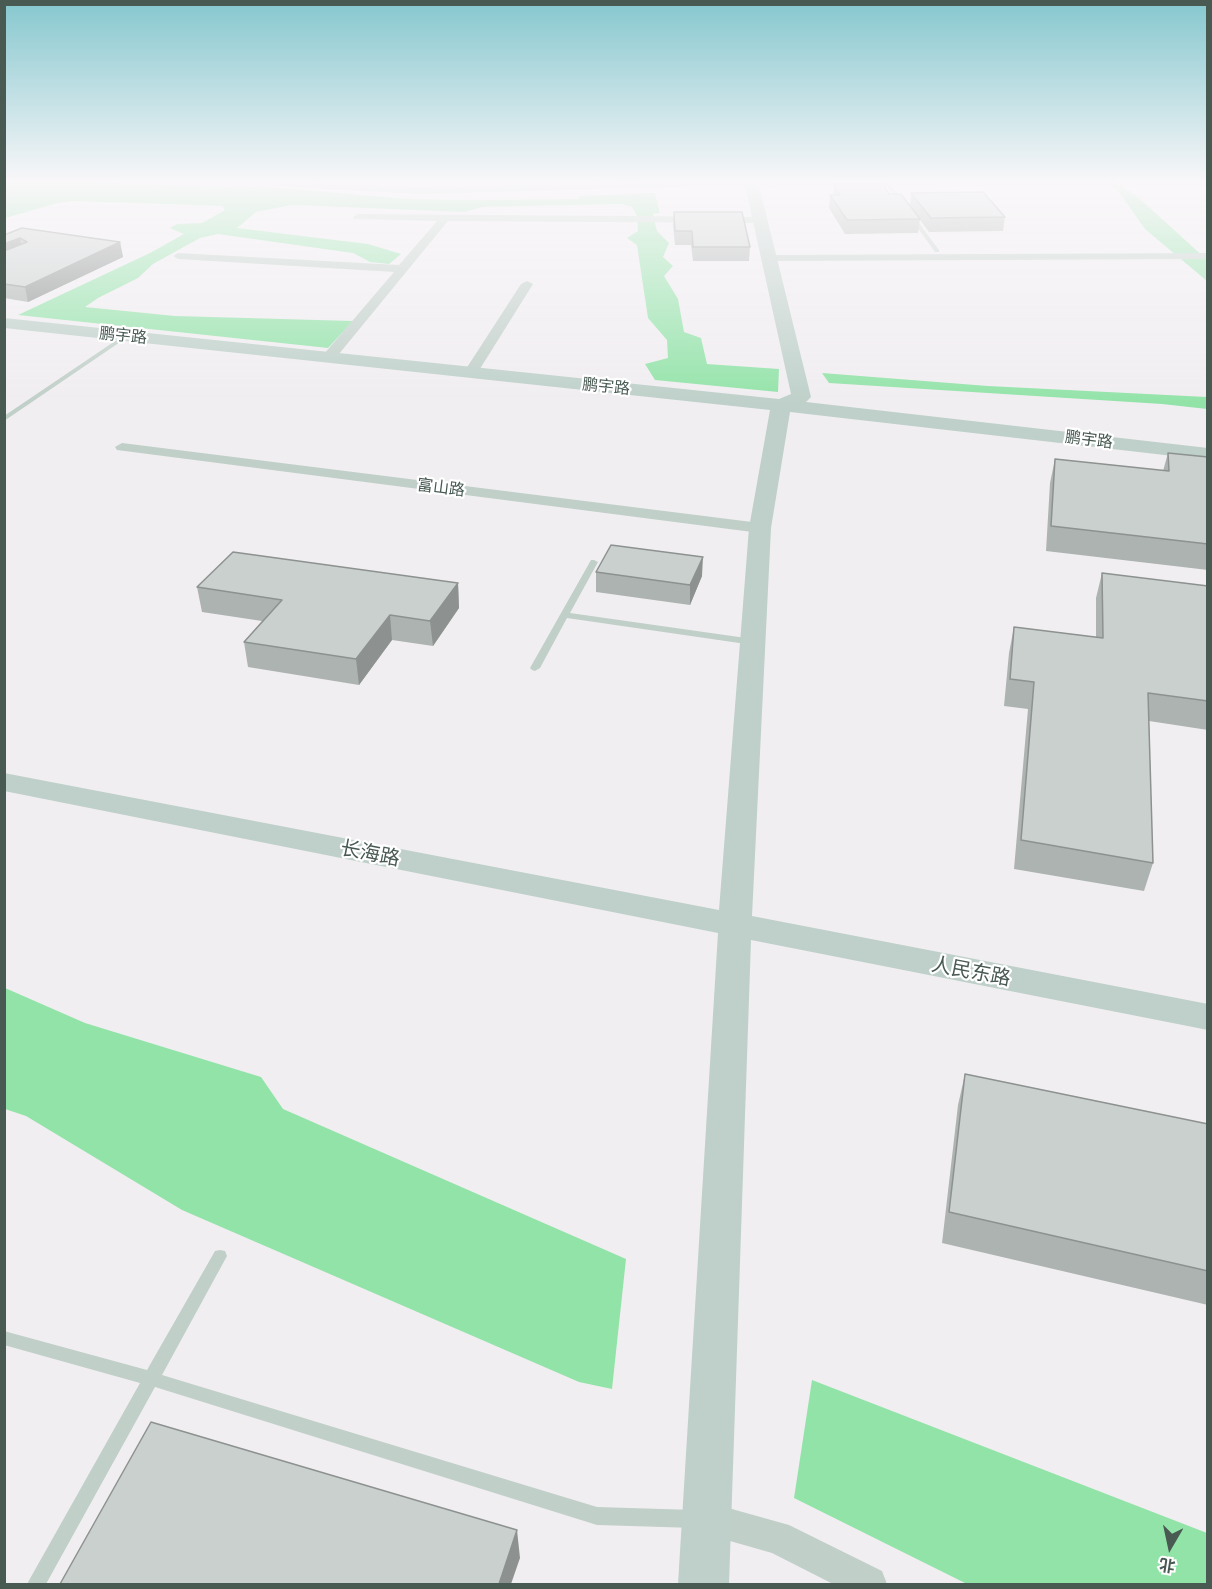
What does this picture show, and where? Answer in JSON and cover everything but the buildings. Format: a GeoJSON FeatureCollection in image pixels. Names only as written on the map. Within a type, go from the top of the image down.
{"type":"FeatureCollection","features":[{"type":"Feature","properties":{"kind":"street"},"geometry":{"type":"LineString","coordinates":[[329,357],[415,255]]}},
{"type":"Feature","properties":{"kind":"street"},"geometry":{"type":"LineString","coordinates":[[178,256],[404,269]]}},
{"type":"Feature","properties":{"kind":"street"},"geometry":{"type":"LineString","coordinates":[[703,1584],[735,925],[760,528],[781,405],[801,397],[769,258],[1203,256]]}},
{"type":"Feature","properties":{"kind":"street"},"geometry":{"type":"LineString","coordinates":[[471,372],[527,284]]}},
{"type":"Feature","properties":{"kind":"street","name":"鹏宇路"},"geometry":{"type":"LineString","coordinates":[[4,323],[781,405],[1208,454]]}},
{"type":"Feature","properties":{"kind":"street","name":"富山路"},"geometry":{"type":"LineString","coordinates":[[122,447],[760,528]]}},
{"type":"Feature","properties":{"kind":"street","name":"长海路"},"geometry":{"type":"LineString","coordinates":[[4,782],[735,925]]}},
{"type":"Feature","properties":{"kind":"street","name":"人民东路"},"geometry":{"type":"LineString","coordinates":[[735,925],[1208,1017]]}},
{"type":"Feature","properties":{"kind":"street"},"geometry":{"type":"LineString","coordinates":[[706,1519],[777,1537],[869,1584]]}},
{"type":"Feature","properties":{"kind":"lane"},"geometry":{"type":"LineString","coordinates":[[4,419],[126,336]]}},
{"type":"Feature","properties":{"kind":"lane"},"geometry":{"type":"LineString","coordinates":[[535,668],[594,562]]}},
{"type":"Feature","properties":{"kind":"lane"},"geometry":{"type":"LineString","coordinates":[[565,615],[753,642]]}},
{"type":"Feature","properties":{"kind":"lane"},"geometry":{"type":"LineString","coordinates":[[36,1584],[220,1256]]}},
{"type":"Feature","properties":{"kind":"lane"},"geometry":{"type":"LineString","coordinates":[[4,1338],[152,1379],[597,1516],[706,1519]]}},
{"type":"Feature","properties":{"kind":"shaded area"},"geometry":{"type":"Polygon","coordinates":[[[145,255],[169,255],[153,264],[138,278],[85,307],[175,316],[353,321],[328,348],[18,315],[145,255]]]}},
{"type":"Feature","properties":{"kind":"shaded area"},"geometry":{"type":"Polygon","coordinates":[[[357,255],[400,255],[389,264],[370,262],[357,255]]]}},
{"type":"Feature","properties":{"kind":"shaded area"},"geometry":{"type":"Polygon","coordinates":[[[639,255],[664,255],[673,266],[664,276],[678,299],[684,332],[701,338],[707,364],[779,369],[778,392],[655,380],[645,364],[668,358],[667,340],[648,318],[639,255]]]}},
{"type":"Feature","properties":{"kind":"shaded area"},"geometry":{"type":"Polygon","coordinates":[[[1176,255],[1202,255],[1207,260],[1207,281],[1176,255]]]}},
{"type":"Feature","properties":{"kind":"shaded area"},"geometry":{"type":"Polygon","coordinates":[[[822,373],[988,386],[1207,397],[1207,409],[1162,404],[829,383],[822,373]]]}},
{"type":"Feature","properties":{"kind":"shaded area"},"geometry":{"type":"Polygon","coordinates":[[[5,988],[85,1023],[261,1077],[283,1109],[626,1259],[612,1389],[579,1382],[182,1210],[26,1116],[5,1109],[5,988]]]}},
{"type":"Feature","properties":{"kind":"shaded area"},"geometry":{"type":"Polygon","coordinates":[[[812,1380],[1207,1533],[1207,1584],[967,1584],[794,1498],[812,1380]]]}}]}
